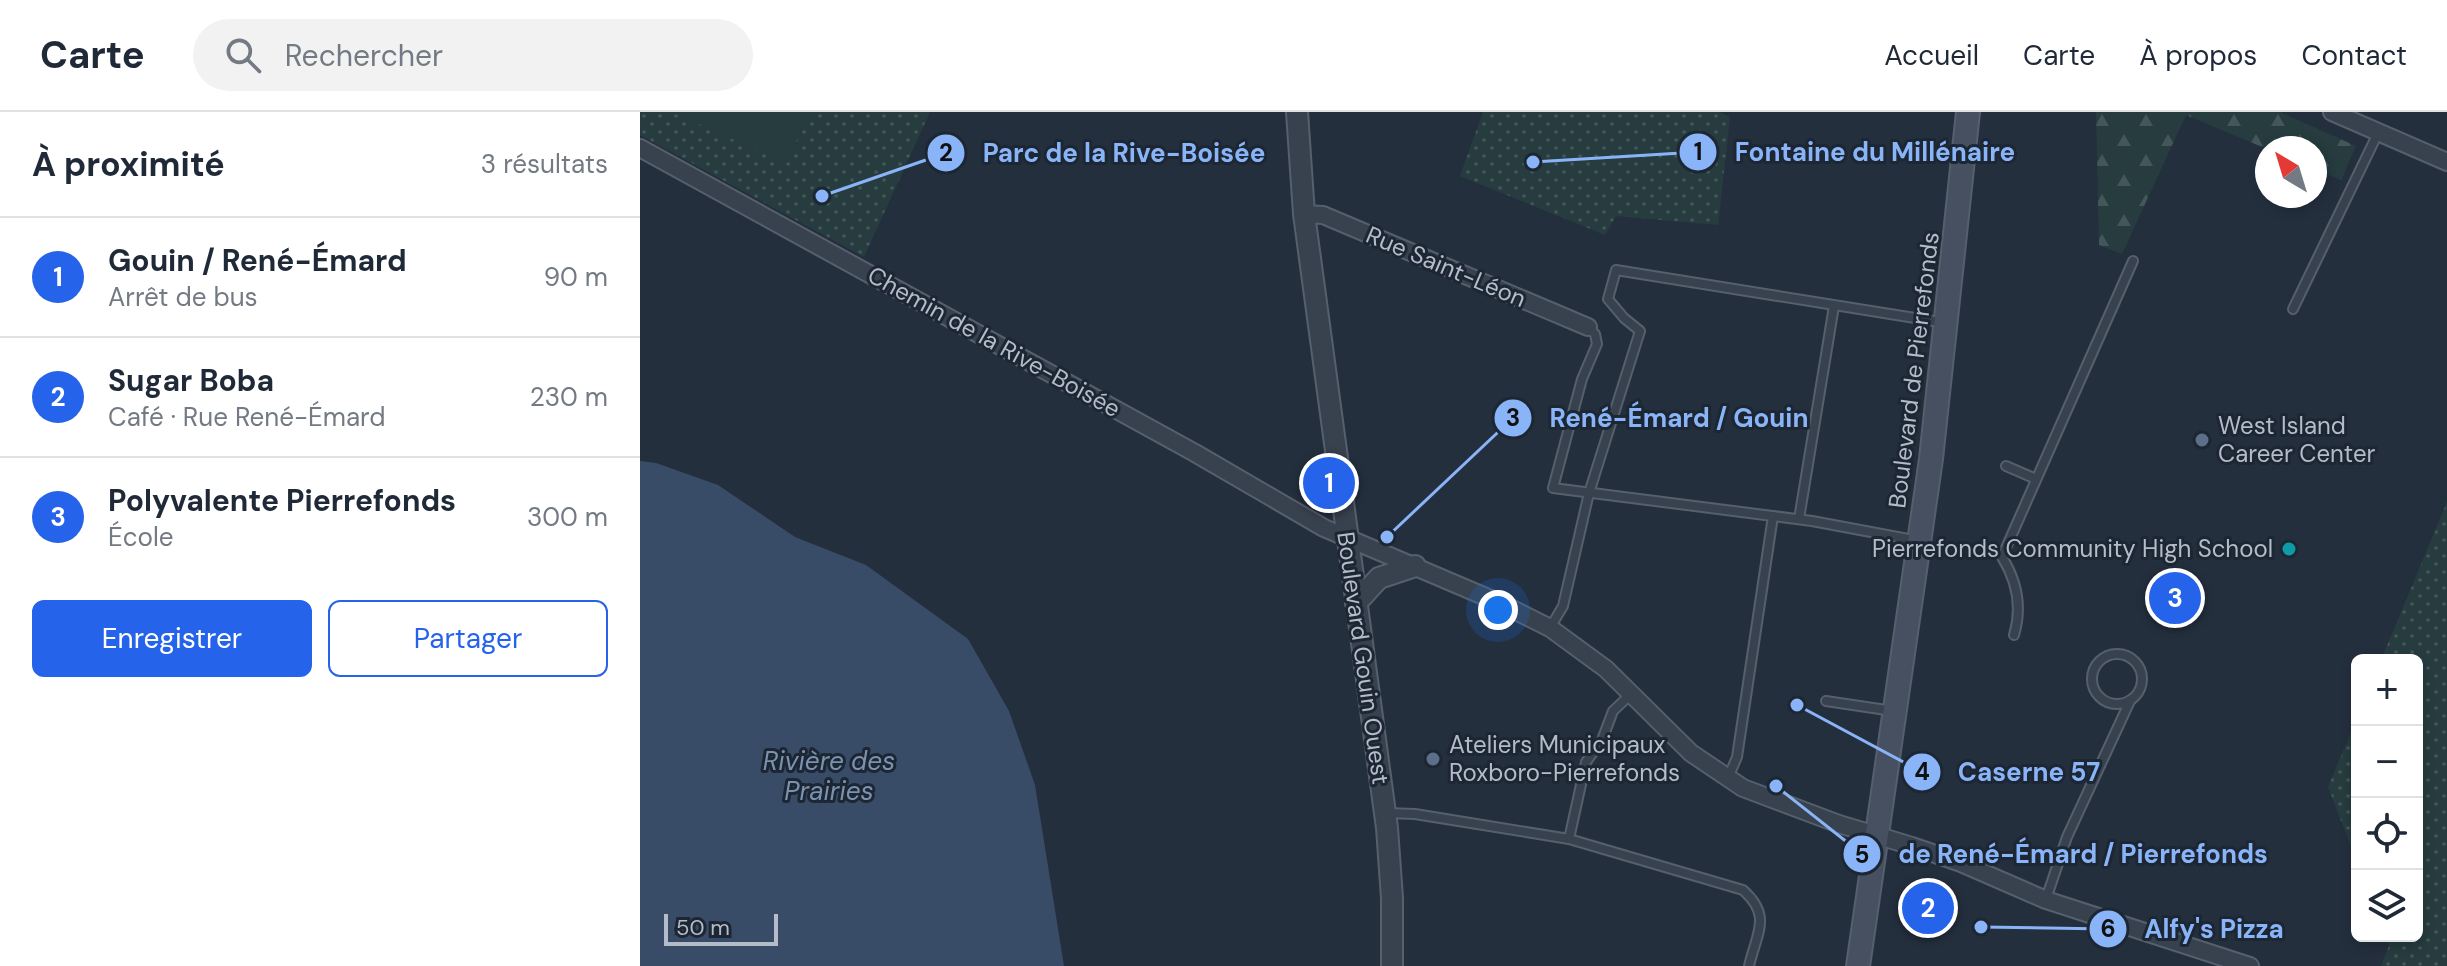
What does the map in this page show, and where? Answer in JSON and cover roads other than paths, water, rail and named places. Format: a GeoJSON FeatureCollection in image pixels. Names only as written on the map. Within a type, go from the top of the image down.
{"type":"FeatureCollection","features":[{"type":"Feature","properties":{"kind":"main road","name":"Boulevard de Pierrefonds"},"geometry":{"type":"LineString","coordinates":[[1858,966],[1920,541],[1968,112]]}},
{"type":"Feature","properties":{"kind":"street","name":"Boulevard Gouin Ouest"},"geometry":{"type":"LineString","coordinates":[[1297,112],[1304,214],[1385,813],[1392,898],[1392,966]]}},
{"type":"Feature","properties":{"kind":"street"},"geometry":{"type":"LineString","coordinates":[[2332,112],[2447,162]]}},
{"type":"Feature","properties":{"kind":"street","name":"Chemin de la Rive-Boisée"},"geometry":{"type":"LineString","coordinates":[[640,148],[1195,453],[1292,510],[1550,628],[1591,657],[1691,753],[1727,779],[1783,804],[1961,863],[2046,900],[2250,966]]}},
{"type":"Feature","properties":{"kind":"street","name":"Rue Saint-Léon"},"geometry":{"type":"LineString","coordinates":[[1304,214],[1323,215],[1588,327]]}},
{"type":"Feature","properties":{"kind":"street"},"geometry":{"type":"LineString","coordinates":[[1356,603],[1379,578],[1415,566]]}},
{"type":"Feature","properties":{"kind":"lane"},"geometry":{"type":"LineString","coordinates":[[2293,309],[2379,132]]}},
{"type":"Feature","properties":{"kind":"lane"},"geometry":{"type":"LineString","coordinates":[[2014,635],[2019,616],[2012,573],[2002,557],[2133,261]]}},
{"type":"Feature","properties":{"kind":"lane"},"geometry":{"type":"LineString","coordinates":[[1550,628],[1563,606],[1589,493],[1640,331],[1608,299],[1616,270],[1946,323]]}},
{"type":"Feature","properties":{"kind":"lane"},"geometry":{"type":"LineString","coordinates":[[1799,519],[1834,306]]}},
{"type":"Feature","properties":{"kind":"lane"},"geometry":{"type":"LineString","coordinates":[[1588,327],[1595,334],[1597,344],[1582,379],[1553,488],[1799,519],[1920,541]]}},
{"type":"Feature","properties":{"kind":"lane"},"geometry":{"type":"LineString","coordinates":[[2006,466],[2036,479]]}},
{"type":"Feature","properties":{"kind":"lane"},"geometry":{"type":"LineString","coordinates":[[1727,779],[1737,757],[1773,516]]}},
{"type":"Feature","properties":{"kind":"lane"},"geometry":{"type":"LineString","coordinates":[[2046,900],[2067,837],[2130,701],[2141,689],[2143,681],[2139,665],[2125,655],[2108,655],[2095,667],[2092,675],[2094,691],[2099,698],[2114,705],[2130,701]]}},
{"type":"Feature","properties":{"kind":"lane"},"geometry":{"type":"LineString","coordinates":[[1569,839],[1586,762],[1602,740],[1613,711],[1631,694]]}},
{"type":"Feature","properties":{"kind":"lane"},"geometry":{"type":"LineString","coordinates":[[1826,701],[1895,712]]}},
{"type":"Feature","properties":{"kind":"lane"},"geometry":{"type":"LineString","coordinates":[[1385,813],[1415,814],[1569,839],[1743,890],[1756,902],[1761,915],[1749,966]]}},
{"type":"Feature","properties":{"kind":"water","name":"Rivière des Prairies"},"geometry":{"type":"Polygon","coordinates":[[[640,461],[656,463],[718,485],[795,537],[866,565],[968,639],[1009,711],[1035,785],[1064,966],[640,966],[640,461]]]}},
{"type":"Feature","properties":{"kind":"place","name":"Fontaine du Millénaire"},"geometry":{"type":"Point","coordinates":[1533,162]}},
{"type":"Feature","properties":{"kind":"place","name":"Parc de la Rive-Boisée"},"geometry":{"type":"Point","coordinates":[822,196]}},
{"type":"Feature","properties":{"kind":"place","name":"West Island Career Center"},"geometry":{"type":"Point","coordinates":[2202,440]}},
{"type":"Feature","properties":{"kind":"place","name":"Gouin / René-Émard"},"geometry":{"type":"Point","coordinates":[1329,483]}},
{"type":"Feature","properties":{"kind":"place","name":"René-Émard / Gouin"},"geometry":{"type":"Point","coordinates":[1387,537]}},
{"type":"Feature","properties":{"kind":"place","name":"Pierrefonds Community High School"},"geometry":{"type":"Point","coordinates":[2289,549]}},
{"type":"Feature","properties":{"kind":"place","name":"Polyvalente Pierrefonds"},"geometry":{"type":"Point","coordinates":[2175,598]}},
{"type":"Feature","properties":{"kind":"place","name":"Caserne 57"},"geometry":{"type":"Point","coordinates":[1797,705]}},
{"type":"Feature","properties":{"kind":"place","name":"Ateliers Municipaux Roxboro-Pierrefonds"},"geometry":{"type":"Point","coordinates":[1433,759]}},
{"type":"Feature","properties":{"kind":"place","name":"de René-Émard / Pierrefonds"},"geometry":{"type":"Point","coordinates":[1776,786]}},
{"type":"Feature","properties":{"kind":"place","name":"Sugar Boba"},"geometry":{"type":"Point","coordinates":[1928,908]}},
{"type":"Feature","properties":{"kind":"place","name":"Alfy's Pizza"},"geometry":{"type":"Point","coordinates":[1981,927]}}]}
